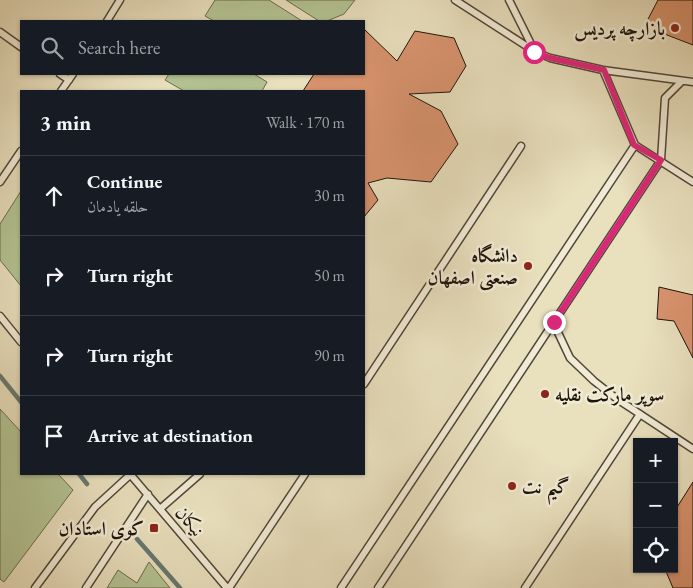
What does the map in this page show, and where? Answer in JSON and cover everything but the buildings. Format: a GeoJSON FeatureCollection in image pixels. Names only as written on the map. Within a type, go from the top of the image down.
{"type":"FeatureCollection","features":[{"type":"Feature","properties":{"kind":"lane"},"geometry":{"type":"LineString","coordinates":[[108,20],[120,0]]}},
{"type":"Feature","properties":{"kind":"lane"},"geometry":{"type":"LineString","coordinates":[[455,0],[534,52],[550,58],[604,70],[693,82]]}},
{"type":"Feature","properties":{"kind":"lane"},"geometry":{"type":"LineString","coordinates":[[509,0],[534,52]]}},
{"type":"Feature","properties":{"kind":"lane"},"geometry":{"type":"LineString","coordinates":[[0,32],[20,46]]}},
{"type":"Feature","properties":{"kind":"lane"},"geometry":{"type":"LineString","coordinates":[[604,70],[634,145],[661,160],[693,182]]}},
{"type":"Feature","properties":{"kind":"lane"},"geometry":{"type":"LineString","coordinates":[[62,90],[71,77]]}},
{"type":"Feature","properties":{"kind":"lane"},"geometry":{"type":"LineString","coordinates":[[378,588],[661,160],[665,98],[682,81]]}},
{"type":"Feature","properties":{"kind":"lane"},"geometry":{"type":"LineString","coordinates":[[341,588],[634,145]]}},
{"type":"Feature","properties":{"kind":"lane"},"geometry":{"type":"LineString","coordinates":[[365,382],[521,146]]}},
{"type":"Feature","properties":{"kind":"lane"},"geometry":{"type":"LineString","coordinates":[[0,182],[20,152]]}},
{"type":"Feature","properties":{"kind":"lane"},"geometry":{"type":"LineString","coordinates":[[0,316],[20,341]]}},
{"type":"Feature","properties":{"kind":"lane"},"geometry":{"type":"LineString","coordinates":[[554,322],[570,358],[617,399],[693,448]]}},
{"type":"Feature","properties":{"kind":"lane"},"geometry":{"type":"LineString","coordinates":[[525,588],[640,414]]}},
{"type":"Feature","properties":{"kind":"lane"},"geometry":{"type":"LineString","coordinates":[[35,588],[94,507],[130,475]]}},
{"type":"Feature","properties":{"kind":"lane","name":"نیکان"},"geometry":{"type":"LineString","coordinates":[[132,475],[228,588]]}},
{"type":"Feature","properties":{"kind":"lane"},"geometry":{"type":"LineString","coordinates":[[160,509],[199,475]]}},
{"type":"Feature","properties":{"kind":"lane"},"geometry":{"type":"LineString","coordinates":[[228,588],[303,475]]}},
{"type":"Feature","properties":{"kind":"lane"},"geometry":{"type":"LineString","coordinates":[[86,588],[148,494]]}},
{"type":"Feature","properties":{"kind":"green space"},"geometry":{"type":"Polygon","coordinates":[[[215,0],[269,0],[300,20],[212,20],[205,16],[215,0]]]}},
{"type":"Feature","properties":{"kind":"green space"},"geometry":{"type":"Polygon","coordinates":[[[286,0],[355,0],[344,14],[329,20],[317,20],[286,0]]]}},
{"type":"Feature","properties":{"kind":"green space"},"geometry":{"type":"Polygon","coordinates":[[[168,75],[256,75],[267,82],[263,90],[182,90],[165,80],[168,75]]]}},
{"type":"Feature","properties":{"kind":"green space"},"geometry":{"type":"Polygon","coordinates":[[[20,193],[20,285],[0,260],[0,224],[20,193]]]}},
{"type":"Feature","properties":{"kind":"green space"},"geometry":{"type":"Polygon","coordinates":[[[0,409],[20,431],[20,475],[59,475],[73,490],[4,582],[0,579],[0,409]]]}},
{"type":"Feature","properties":{"kind":"green space"},"geometry":{"type":"Polygon","coordinates":[[[149,562],[170,588],[107,588],[118,570],[137,583],[149,562]]]}},
{"type":"Feature","properties":{"kind":"waterway"},"geometry":{"type":"LineString","coordinates":[[0,376],[20,401]]}},
{"type":"Feature","properties":{"kind":"waterway"},"geometry":{"type":"LineString","coordinates":[[80,475],[87,484]]}},
{"type":"Feature","properties":{"kind":"waterway"},"geometry":{"type":"LineString","coordinates":[[137,539],[180,588]]}},
{"type":"Feature","properties":{"kind":"place","name":"بازارچه پردیس"},"geometry":{"type":"Point","coordinates":[675,28]}},
{"type":"Feature","properties":{"kind":"place","name":"دانشگاه صنعتی اصفهان"},"geometry":{"type":"Point","coordinates":[528,266]}},
{"type":"Feature","properties":{"kind":"place","name":"سوپر مارکت نقلیه"},"geometry":{"type":"Point","coordinates":[545,394]}},
{"type":"Feature","properties":{"kind":"place","name":"گیم نت"},"geometry":{"type":"Point","coordinates":[512,486]}},
{"type":"Feature","properties":{"kind":"place","name":"کوی استادان"},"geometry":{"type":"Point","coordinates":[154,528]}},
{"type":"Feature","properties":{"kind":"route"},"geometry":{"type":"LineString","coordinates":[[534,52],[550,58],[604,70],[634,145],[661,160],[554,322]]}}]}
